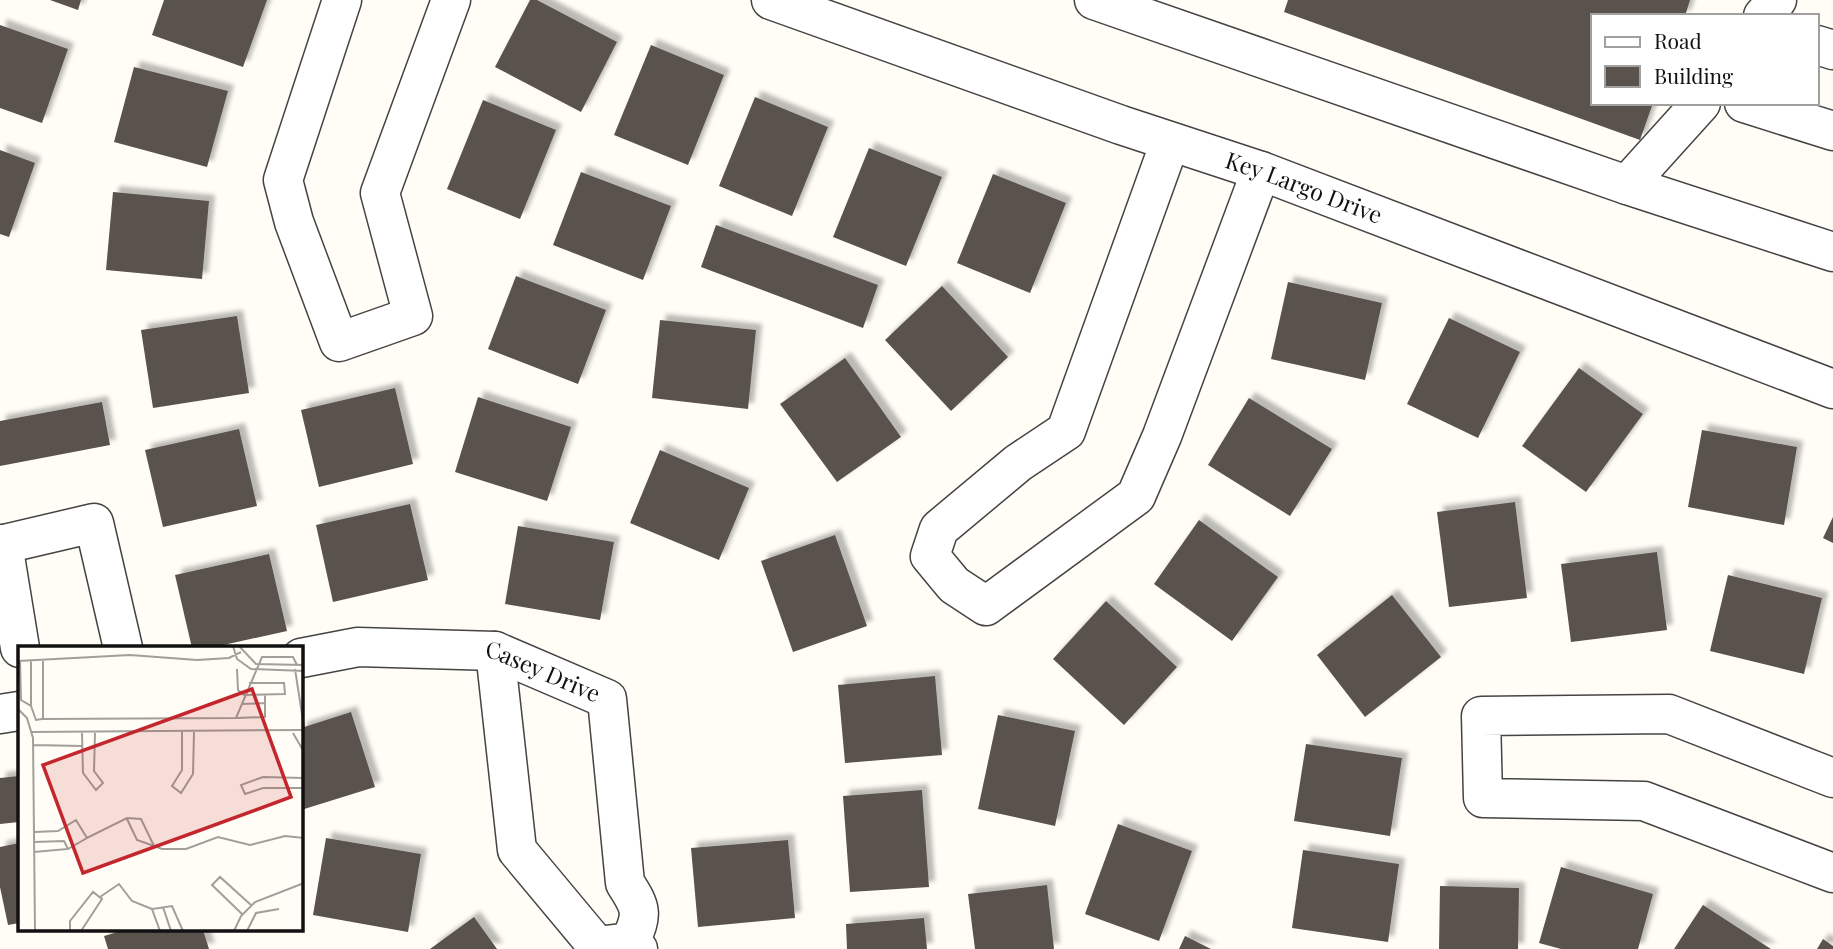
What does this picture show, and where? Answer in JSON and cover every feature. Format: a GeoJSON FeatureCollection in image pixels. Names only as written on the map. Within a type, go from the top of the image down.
{"type":"FeatureCollection","features":[{"type":"Feature","properties":{"kind":"street"},"geometry":{"type":"LineString","coordinates":[[342,0],[284,180],[295,222],[339,342],[413,316],[380,193],[452,0]]}},
{"type":"Feature","properties":{"kind":"street","name":"Key Largo Drive"},"geometry":{"type":"LineString","coordinates":[[771,0],[1170,142],[1261,171],[1833,389]]}},
{"type":"Feature","properties":{"kind":"street"},"geometry":{"type":"LineString","coordinates":[[1094,0],[1627,185],[1833,252]]}},
{"type":"Feature","properties":{"kind":"street"},"geometry":{"type":"LineString","coordinates":[[1765,14],[1777,0]]}},
{"type":"Feature","properties":{"kind":"street"},"geometry":{"type":"LineString","coordinates":[[1627,185],[1699,105]]}},
{"type":"Feature","properties":{"kind":"street"},"geometry":{"type":"LineString","coordinates":[[1750,105],[1833,131]]}},
{"type":"Feature","properties":{"kind":"street"},"geometry":{"type":"LineString","coordinates":[[1170,142],[1066,431],[1018,463],[939,529],[930,556],[954,585],[986,606],[1136,496],[1162,436],[1261,171]]}},
{"type":"Feature","properties":{"kind":"street"},"geometry":{"type":"LineString","coordinates":[[20,646],[2,544],[94,523],[123,646]]}},
{"type":"Feature","properties":{"kind":"street","name":"Casey Drive"},"geometry":{"type":"LineString","coordinates":[[303,658],[358,646],[495,651],[607,699],[625,883],[639,904],[640,920],[634,946]]}},
{"type":"Feature","properties":{"kind":"street"},"geometry":{"type":"LineString","coordinates":[[495,651],[517,850],[597,946],[634,946]]}},
{"type":"Feature","properties":{"kind":"street"},"geometry":{"type":"LineString","coordinates":[[0,713],[18,711]]}},
{"type":"Feature","properties":{"kind":"street"},"geometry":{"type":"LineString","coordinates":[[1833,778],[1669,714],[1482,716],[1483,798],[1644,802],[1833,873]]}},
{"type":"Feature","properties":{"kind":"building"},"geometry":{"type":"Polygon","coordinates":[[[50,0],[81,0],[78,10],[50,0]]]}},
{"type":"Feature","properties":{"kind":"building"},"geometry":{"type":"Polygon","coordinates":[[[164,0],[267,0],[243,67],[152,35],[164,0]]]}},
{"type":"Feature","properties":{"kind":"building"},"geometry":{"type":"Polygon","coordinates":[[[530,0],[537,0],[617,42],[581,112],[495,67],[530,0]]]}},
{"type":"Feature","properties":{"kind":"building"},"geometry":{"type":"Polygon","coordinates":[[[1288,0],[1690,0],[1686,14],[1591,14],[1591,105],[1652,105],[1640,140],[1284,12],[1288,0]]]}},
{"type":"Feature","properties":{"kind":"building"},"geometry":{"type":"Polygon","coordinates":[[[0,25],[68,49],[42,123],[0,108],[0,25]]]}},
{"type":"Feature","properties":{"kind":"building"},"geometry":{"type":"Polygon","coordinates":[[[651,45],[724,75],[688,165],[614,135],[651,45]]]}},
{"type":"Feature","properties":{"kind":"building"},"geometry":{"type":"Polygon","coordinates":[[[134,67],[228,91],[207,167],[114,142],[134,67]]]}},
{"type":"Feature","properties":{"kind":"building"},"geometry":{"type":"Polygon","coordinates":[[[755,97],[828,127],[792,216],[719,186],[755,97]]]}},
{"type":"Feature","properties":{"kind":"building"},"geometry":{"type":"Polygon","coordinates":[[[483,100],[556,130],[520,219],[447,189],[483,100]]]}},
{"type":"Feature","properties":{"kind":"building"},"geometry":{"type":"Polygon","coordinates":[[[869,148],[942,177],[906,266],[833,237],[869,148]]]}},
{"type":"Feature","properties":{"kind":"building"},"geometry":{"type":"Polygon","coordinates":[[[0,150],[35,163],[9,237],[0,234],[0,150]]]}},
{"type":"Feature","properties":{"kind":"building"},"geometry":{"type":"Polygon","coordinates":[[[581,172],[671,206],[643,280],[553,245],[581,172]]]}},
{"type":"Feature","properties":{"kind":"building"},"geometry":{"type":"Polygon","coordinates":[[[993,174],[1066,203],[1030,293],[957,263],[993,174]]]}},
{"type":"Feature","properties":{"kind":"building"},"geometry":{"type":"Polygon","coordinates":[[[113,192],[209,201],[202,279],[106,270],[113,192]]]}},
{"type":"Feature","properties":{"kind":"building"},"geometry":{"type":"Polygon","coordinates":[[[716,225],[878,285],[863,328],[701,267],[716,225]]]}},
{"type":"Feature","properties":{"kind":"building"},"geometry":{"type":"Polygon","coordinates":[[[516,276],[606,310],[578,384],[488,349],[516,276]]]}},
{"type":"Feature","properties":{"kind":"building"},"geometry":{"type":"Polygon","coordinates":[[[1288,282],[1382,303],[1365,380],[1271,359],[1288,282]]]}},
{"type":"Feature","properties":{"kind":"building"},"geometry":{"type":"Polygon","coordinates":[[[942,286],[1008,357],[951,411],[885,340],[942,286]]]}},
{"type":"Feature","properties":{"kind":"building"},"geometry":{"type":"Polygon","coordinates":[[[237,316],[249,393],[153,408],[141,330],[237,316]]]}},
{"type":"Feature","properties":{"kind":"building"},"geometry":{"type":"Polygon","coordinates":[[[1449,318],[1520,352],[1478,438],[1407,404],[1449,318]]]}},
{"type":"Feature","properties":{"kind":"building"},"geometry":{"type":"Polygon","coordinates":[[[660,320],[756,330],[748,409],[652,398],[660,320]]]}},
{"type":"Feature","properties":{"kind":"building"},"geometry":{"type":"Polygon","coordinates":[[[845,358],[901,437],[837,482],[780,404],[845,358]]]}},
{"type":"Feature","properties":{"kind":"building"},"geometry":{"type":"Polygon","coordinates":[[[1579,368],[1643,414],[1586,492],[1522,446],[1579,368]]]}},
{"type":"Feature","properties":{"kind":"building"},"geometry":{"type":"Polygon","coordinates":[[[395,388],[413,464],[319,487],[301,410],[395,388]]]}},
{"type":"Feature","properties":{"kind":"building"},"geometry":{"type":"Polygon","coordinates":[[[478,397],[571,427],[547,501],[455,472],[478,397]]]}},
{"type":"Feature","properties":{"kind":"building"},"geometry":{"type":"Polygon","coordinates":[[[1249,398],[1332,449],[1290,516],[1208,465],[1249,398]]]}},
{"type":"Feature","properties":{"kind":"building"},"geometry":{"type":"Polygon","coordinates":[[[102,402],[110,445],[0,466],[0,421],[102,402]]]}},
{"type":"Feature","properties":{"kind":"building"},"geometry":{"type":"Polygon","coordinates":[[[239,429],[257,506],[163,527],[145,450],[239,429]]]}},
{"type":"Feature","properties":{"kind":"building"},"geometry":{"type":"Polygon","coordinates":[[[1702,430],[1797,447],[1784,525],[1688,507],[1702,430]]]}},
{"type":"Feature","properties":{"kind":"building"},"geometry":{"type":"Polygon","coordinates":[[[660,450],[749,488],[719,560],[630,523],[660,450]]]}},
{"type":"Feature","properties":{"kind":"building"},"geometry":{"type":"Polygon","coordinates":[[[1515,502],[1527,598],[1449,607],[1437,512],[1515,502]]]}},
{"type":"Feature","properties":{"kind":"building"},"geometry":{"type":"Polygon","coordinates":[[[410,504],[428,580],[333,602],[316,525],[410,504]]]}},
{"type":"Feature","properties":{"kind":"building"},"geometry":{"type":"Polygon","coordinates":[[[1833,517],[1833,543],[1823,538],[1833,517]]]}},
{"type":"Feature","properties":{"kind":"building"},"geometry":{"type":"Polygon","coordinates":[[[1199,520],[1278,577],[1232,641],[1154,584],[1199,520]]]}},
{"type":"Feature","properties":{"kind":"building"},"geometry":{"type":"Polygon","coordinates":[[[518,526],[614,542],[600,620],[505,604],[518,526]]]}},
{"type":"Feature","properties":{"kind":"building"},"geometry":{"type":"Polygon","coordinates":[[[835,535],[867,626],[793,652],[761,561],[835,535]]]}},
{"type":"Feature","properties":{"kind":"building"},"geometry":{"type":"Polygon","coordinates":[[[1657,552],[1667,630],[1571,642],[1561,564],[1657,552]]]}},
{"type":"Feature","properties":{"kind":"building"},"geometry":{"type":"Polygon","coordinates":[[[269,554],[287,631],[219,646],[192,646],[175,575],[269,554]]]}},
{"type":"Feature","properties":{"kind":"building"},"geometry":{"type":"Polygon","coordinates":[[[1728,575],[1822,598],[1804,674],[1710,651],[1728,575]]]}},
{"type":"Feature","properties":{"kind":"building"},"geometry":{"type":"Polygon","coordinates":[[[1392,595],[1441,657],[1365,717],[1317,655],[1392,595]]]}},
{"type":"Feature","properties":{"kind":"building"},"geometry":{"type":"Polygon","coordinates":[[[1106,601],[1177,667],[1124,725],[1053,659],[1106,601]]]}},
{"type":"Feature","properties":{"kind":"building"},"geometry":{"type":"Polygon","coordinates":[[[935,676],[942,755],[845,763],[838,685],[935,676]]]}},
{"type":"Feature","properties":{"kind":"building"},"geometry":{"type":"Polygon","coordinates":[[[351,712],[375,787],[303,809],[303,727],[351,712]]]}},
{"type":"Feature","properties":{"kind":"building"},"geometry":{"type":"Polygon","coordinates":[[[998,715],[1075,731],[1055,826],[978,809],[998,715]]]}},
{"type":"Feature","properties":{"kind":"building"},"geometry":{"type":"Polygon","coordinates":[[[1306,744],[1402,758],[1390,836],[1294,821],[1306,744]]]}},
{"type":"Feature","properties":{"kind":"building"},"geometry":{"type":"Polygon","coordinates":[[[18,776],[18,822],[0,824],[0,778],[18,776]]]}},
{"type":"Feature","properties":{"kind":"building"},"geometry":{"type":"Polygon","coordinates":[[[922,790],[929,887],[850,892],[843,796],[922,790]]]}},
{"type":"Feature","properties":{"kind":"building"},"geometry":{"type":"Polygon","coordinates":[[[1118,824],[1192,851],[1159,941],[1085,914],[1118,824]]]}},
{"type":"Feature","properties":{"kind":"building"},"geometry":{"type":"Polygon","coordinates":[[[326,838],[421,854],[408,932],[313,915],[326,838]]]}},
{"type":"Feature","properties":{"kind":"building"},"geometry":{"type":"Polygon","coordinates":[[[788,840],[795,918],[698,927],[691,848],[788,840]]]}},
{"type":"Feature","properties":{"kind":"building"},"geometry":{"type":"Polygon","coordinates":[[[18,843],[18,923],[8,925],[0,887],[0,847],[18,843]]]}},
{"type":"Feature","properties":{"kind":"building"},"geometry":{"type":"Polygon","coordinates":[[[1303,850],[1399,864],[1388,942],[1292,928],[1303,850]]]}},
{"type":"Feature","properties":{"kind":"building"},"geometry":{"type":"Polygon","coordinates":[[[1561,867],[1653,894],[1638,949],[1561,949],[1539,943],[1561,867]]]}},
{"type":"Feature","properties":{"kind":"building"},"geometry":{"type":"Polygon","coordinates":[[[1047,885],[1054,949],[975,949],[968,894],[1047,885]]]}},
{"type":"Feature","properties":{"kind":"building"},"geometry":{"type":"Polygon","coordinates":[[[1440,886],[1519,888],[1518,949],[1439,949],[1440,886]]]}},
{"type":"Feature","properties":{"kind":"building"},"geometry":{"type":"Polygon","coordinates":[[[1703,905],[1771,949],[1674,949],[1703,905]]]}},
{"type":"Feature","properties":{"kind":"building"},"geometry":{"type":"Polygon","coordinates":[[[474,917],[497,949],[430,949],[474,917]]]}},
{"type":"Feature","properties":{"kind":"building"},"geometry":{"type":"Polygon","coordinates":[[[924,918],[927,949],[847,949],[846,924],[924,918]]]}},
{"type":"Feature","properties":{"kind":"building"},"geometry":{"type":"Polygon","coordinates":[[[118,932],[204,932],[209,949],[108,949],[104,936],[118,932]]]}},
{"type":"Feature","properties":{"kind":"building"},"geometry":{"type":"Polygon","coordinates":[[[1185,936],[1211,949],[1179,949],[1185,936]]]}},
{"type":"Feature","properties":{"kind":"building"},"geometry":{"type":"Polygon","coordinates":[[[1823,939],[1833,946],[1833,949],[1817,949],[1823,939]]]}}]}
